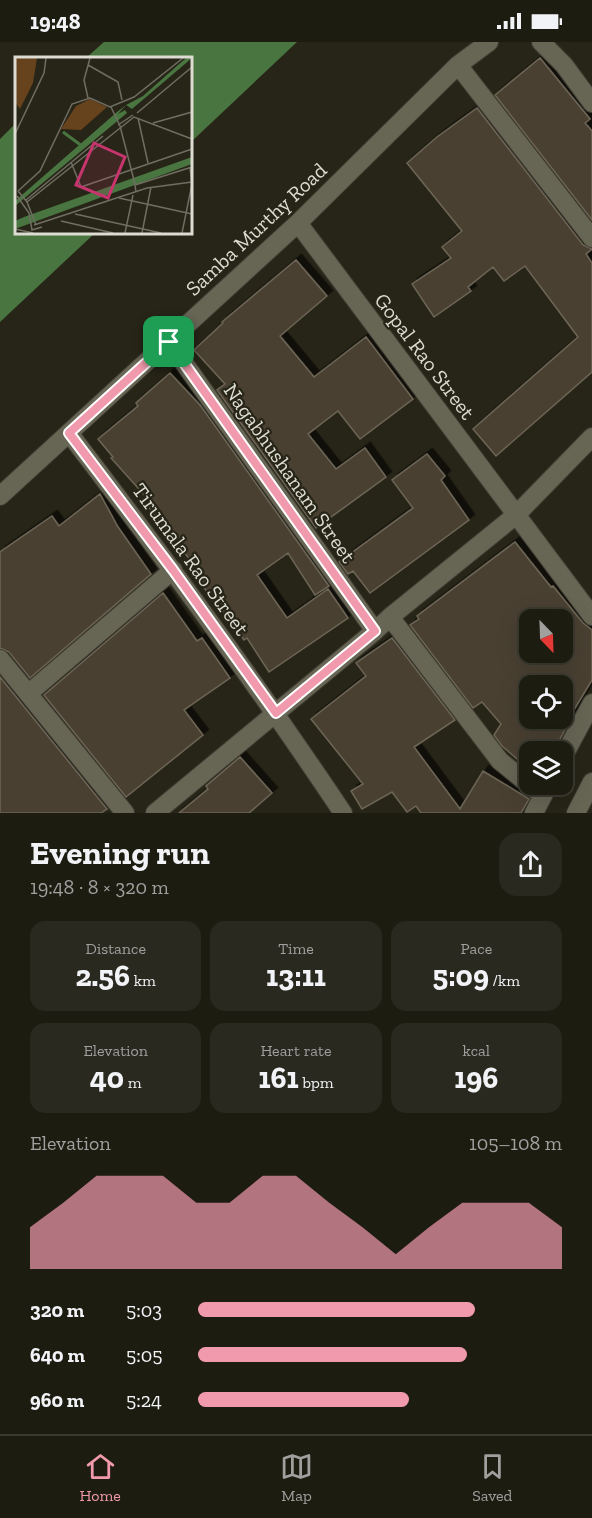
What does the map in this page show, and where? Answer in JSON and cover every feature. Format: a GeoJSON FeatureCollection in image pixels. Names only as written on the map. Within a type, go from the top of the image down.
{"type":"FeatureCollection","features":[{"type":"Feature","properties":{"kind":"street","name":"Samba Murthy Road"},"geometry":{"type":"LineString","coordinates":[[0,496],[298,223],[458,65],[489,42]]}},
{"type":"Feature","properties":{"kind":"street"},"geometry":{"type":"LineString","coordinates":[[541,42],[564,65],[592,103]]}},
{"type":"Feature","properties":{"kind":"street"},"geometry":{"type":"LineString","coordinates":[[458,65],[592,238]]}},
{"type":"Feature","properties":{"kind":"street","name":"Gopal Rao Street"},"geometry":{"type":"LineString","coordinates":[[298,223],[592,616]]}},
{"type":"Feature","properties":{"kind":"street","name":"Nagabhushanam Street"},"geometry":{"type":"LineString","coordinates":[[169,342],[375,631]]}},
{"type":"Feature","properties":{"kind":"street","name":"Tirumala Rao Street"},"geometry":{"type":"LineString","coordinates":[[69,433],[173,570],[276,713],[343,813]]}},
{"type":"Feature","properties":{"kind":"street"},"geometry":{"type":"LineString","coordinates":[[155,813],[516,515],[592,437]]}},
{"type":"Feature","properties":{"kind":"street"},"geometry":{"type":"LineString","coordinates":[[29,693],[173,570]]}},
{"type":"Feature","properties":{"kind":"street"},"geometry":{"type":"LineString","coordinates":[[390,617],[500,760],[519,772]]}},
{"type":"Feature","properties":{"kind":"street"},"geometry":{"type":"LineString","coordinates":[[0,659],[125,813]]}},
{"type":"Feature","properties":{"kind":"street"},"geometry":{"type":"LineString","coordinates":[[572,741],[592,703]]}},
{"type":"Feature","properties":{"kind":"street"},"geometry":{"type":"LineString","coordinates":[[576,813],[592,782]]}},
{"type":"Feature","properties":{"kind":"street"},"geometry":{"type":"LineString","coordinates":[[534,813],[543,795]]}},
{"type":"Feature","properties":{"kind":"shaded area"},"geometry":{"type":"Polygon","coordinates":[[[104,42],[297,42],[192,141],[192,57],[87,57],[104,42]]]}},
{"type":"Feature","properties":{"kind":"shaded area"},"geometry":{"type":"Polygon","coordinates":[[[15,124],[15,234],[94,234],[0,322],[0,139],[15,124]]]}},
{"type":"Feature","properties":{"kind":"building"},"geometry":{"type":"Polygon","coordinates":[[[540,58],[590,119],[585,123],[592,131],[592,220],[495,95],[540,58]]]}},
{"type":"Feature","properties":{"kind":"building"},"geometry":{"type":"Polygon","coordinates":[[[477,108],[583,245],[592,249],[586,254],[592,263],[592,372],[496,456],[473,429],[578,337],[525,266],[504,281],[493,267],[468,287],[471,291],[434,317],[412,284],[451,258],[442,247],[462,231],[407,163],[437,137],[477,108]]]}},
{"type":"Feature","properties":{"kind":"building"},"geometry":{"type":"Polygon","coordinates":[[[296,260],[327,296],[280,336],[314,377],[366,337],[413,399],[360,439],[338,411],[308,434],[336,469],[365,448],[386,477],[316,528],[217,390],[225,384],[194,350],[222,322],[296,260]]]}},
{"type":"Feature","properties":{"kind":"building"},"geometry":{"type":"Polygon","coordinates":[[[170,373],[200,405],[329,586],[315,595],[288,553],[257,575],[287,618],[328,589],[348,618],[269,672],[247,638],[244,640],[219,606],[218,608],[194,573],[198,570],[144,501],[147,498],[111,458],[113,457],[98,439],[138,406],[136,403],[170,373]]]}},
{"type":"Feature","properties":{"kind":"building"},"geometry":{"type":"Polygon","coordinates":[[[427,454],[445,476],[441,480],[469,520],[370,593],[353,571],[348,574],[339,562],[413,508],[392,480],[427,454]]]}},
{"type":"Feature","properties":{"kind":"building"},"geometry":{"type":"Polygon","coordinates":[[[100,494],[118,527],[151,574],[30,678],[9,652],[0,648],[0,552],[52,516],[59,526],[100,494]]]}},
{"type":"Feature","properties":{"kind":"building"},"geometry":{"type":"Polygon","coordinates":[[[515,542],[572,609],[519,609],[519,663],[573,663],[573,611],[592,630],[592,680],[573,711],[573,675],[519,675],[519,729],[565,729],[559,741],[519,741],[519,761],[502,746],[494,735],[501,724],[482,702],[473,708],[410,625],[419,619],[417,616],[515,542]]]}},
{"type":"Feature","properties":{"kind":"building"},"geometry":{"type":"Polygon","coordinates":[[[163,593],[197,641],[202,638],[230,678],[184,710],[203,735],[126,797],[44,695],[163,593]]]}},
{"type":"Feature","properties":{"kind":"building"},"geometry":{"type":"Polygon","coordinates":[[[392,638],[455,720],[414,747],[460,809],[483,771],[529,799],[521,813],[421,813],[416,806],[407,812],[392,792],[362,809],[351,791],[363,784],[311,719],[366,676],[356,663],[392,638]]]}},
{"type":"Feature","properties":{"kind":"building"},"geometry":{"type":"Polygon","coordinates":[[[0,677],[107,809],[101,813],[0,813],[0,677]]]}},
{"type":"Feature","properties":{"kind":"building"},"geometry":{"type":"Polygon","coordinates":[[[240,757],[272,793],[249,813],[179,813],[208,789],[206,786],[240,757]]]}},
{"type":"Feature","properties":{"kind":"route"},"geometry":{"type":"LineString","coordinates":[[169,342],[375,631],[276,713],[173,570],[69,433],[169,342]]}}]}
